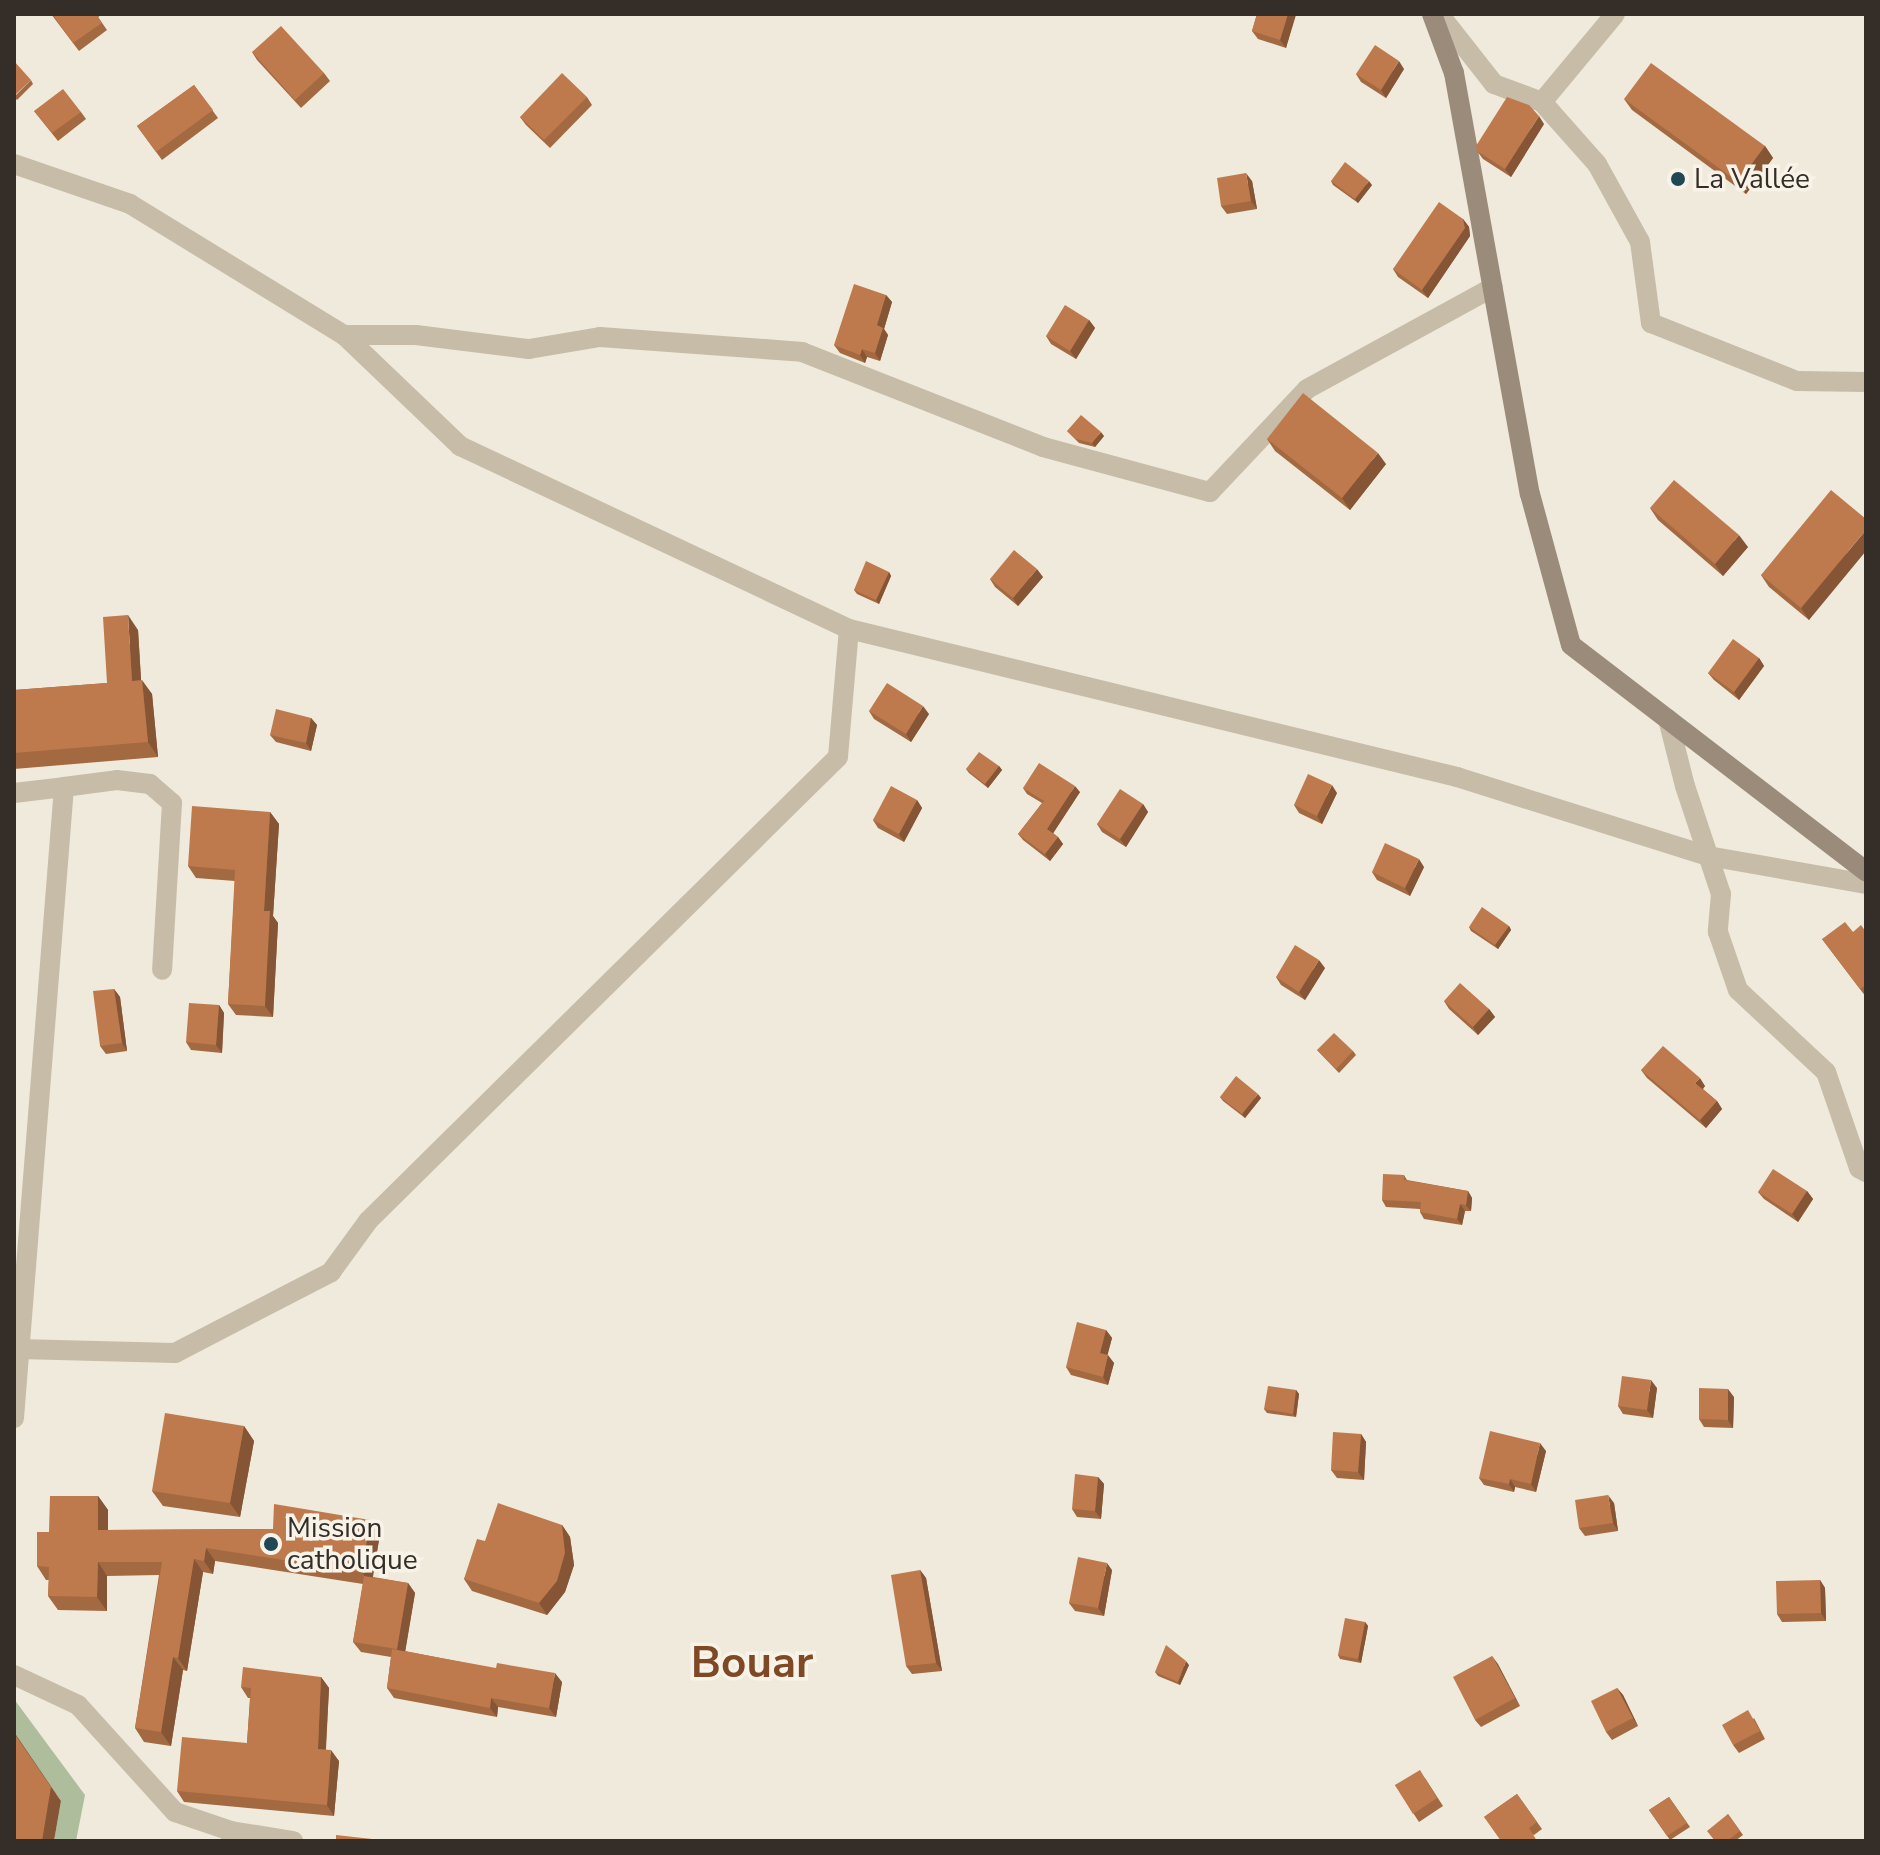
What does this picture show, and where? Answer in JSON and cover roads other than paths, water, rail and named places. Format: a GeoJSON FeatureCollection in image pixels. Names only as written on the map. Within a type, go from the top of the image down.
{"type":"FeatureCollection","features":[{"type":"Feature","properties":{"kind":"street"},"geometry":{"type":"LineString","coordinates":[[1432,14],[1454,73],[1530,494],[1571,645],[1866,871]]}},
{"type":"Feature","properties":{"kind":"street"},"geometry":{"type":"LineString","coordinates":[[1439,14],[1494,84],[1542,102],[1597,164],[1640,242],[1651,323],[1797,381],[1866,382]]}},
{"type":"Feature","properties":{"kind":"street"},"geometry":{"type":"LineString","coordinates":[[1542,102],[1615,14]]}},
{"type":"Feature","properties":{"kind":"street"},"geometry":{"type":"LineString","coordinates":[[14,164],[130,204],[344,335],[460,446],[849,629],[1457,777],[1708,856],[1866,884]]}},
{"type":"Feature","properties":{"kind":"street"},"geometry":{"type":"LineString","coordinates":[[344,335],[416,335],[529,349],[600,337],[802,352],[1043,447],[1210,492],[1307,389],[1493,287]]}},
{"type":"Feature","properties":{"kind":"street"},"geometry":{"type":"LineString","coordinates":[[18,1349],[175,1353],[331,1272],[368,1221],[838,757],[849,629]]}},
{"type":"Feature","properties":{"kind":"street"},"geometry":{"type":"LineString","coordinates":[[1668,719],[1721,894],[1718,932],[1738,990],[1826,1072],[1859,1168],[1866,1172]]}},
{"type":"Feature","properties":{"kind":"street"},"geometry":{"type":"LineString","coordinates":[[14,793],[117,780],[150,784],[172,803],[162,970]]}},
{"type":"Feature","properties":{"kind":"street"},"geometry":{"type":"LineString","coordinates":[[14,1418],[64,787]]}},
{"type":"Feature","properties":{"kind":"street"},"geometry":{"type":"LineString","coordinates":[[14,1675],[78,1705],[175,1812],[231,1836],[293,1841]]}},
{"type":"Feature","properties":{"kind":"place","name":"La Vallée"},"geometry":{"type":"Point","coordinates":[1678,179]}},
{"type":"Feature","properties":{"kind":"place","name":"Mission catholique"},"geometry":{"type":"Point","coordinates":[271,1544]}},
{"type":"Feature","properties":{"kind":"district","name":"Bouar"},"geometry":{"type":"Point","coordinates":[752,1663]}}]}
